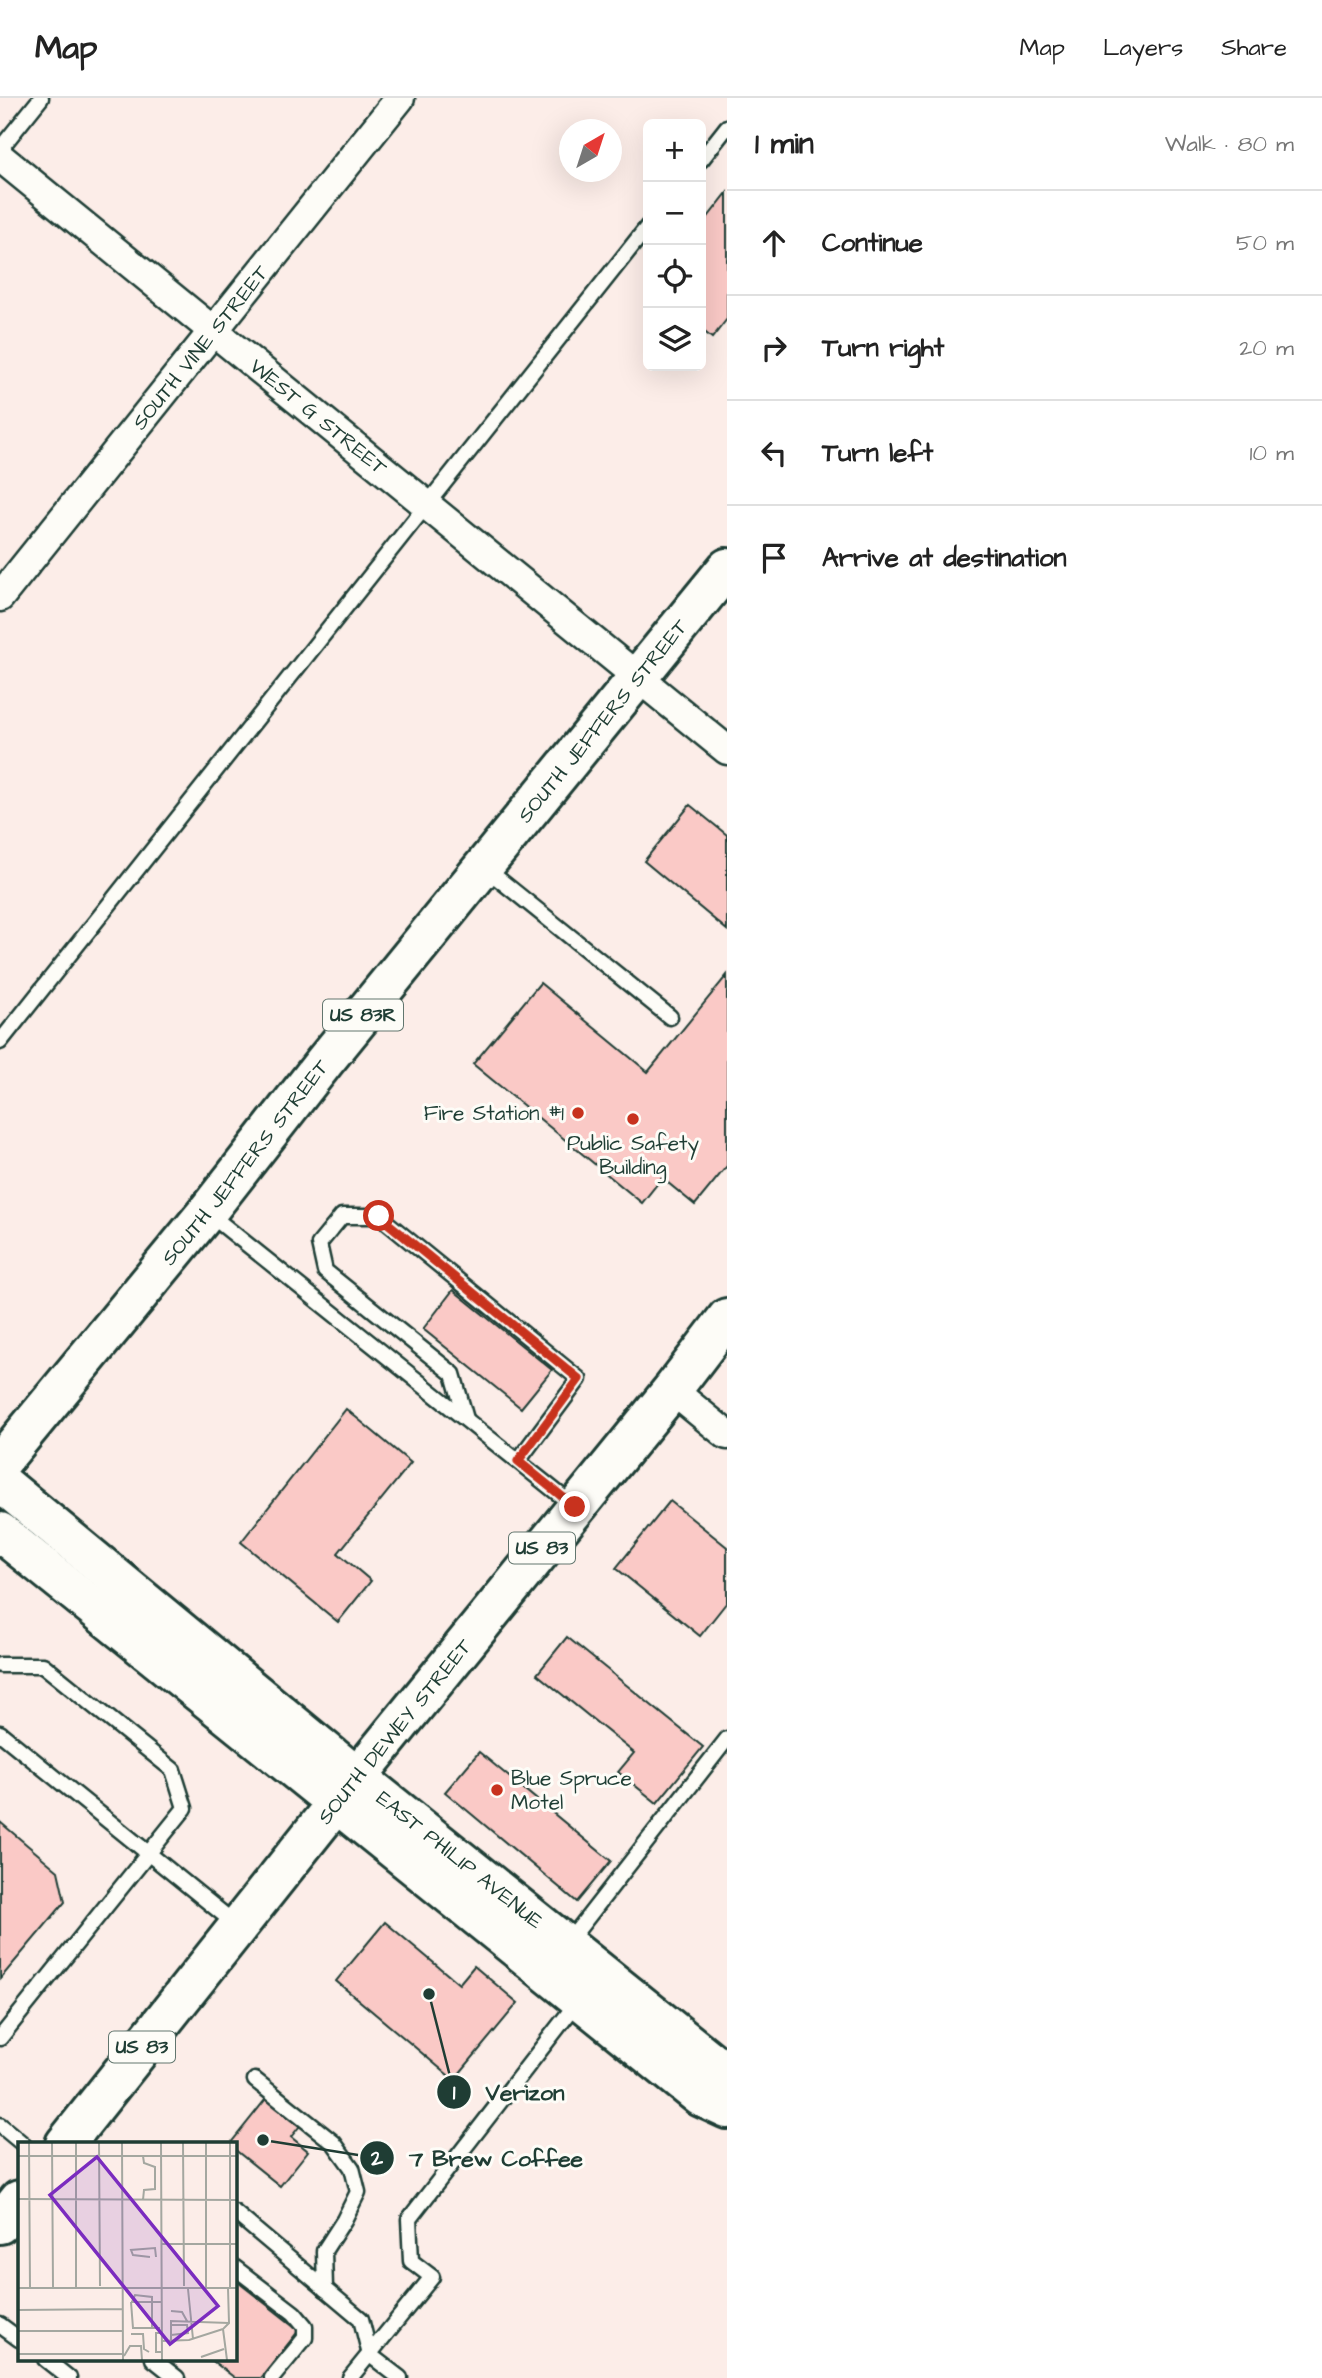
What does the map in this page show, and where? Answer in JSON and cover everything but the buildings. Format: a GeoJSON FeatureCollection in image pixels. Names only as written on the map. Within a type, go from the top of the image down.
{"type":"FeatureCollection","features":[{"type":"Feature","properties":{"kind":"main road","name":"SOUTH JEFFERS STREET"},"geometry":{"type":"LineString","coordinates":[[0,1463],[207,1212],[325,1061],[727,568]]}},
{"type":"Feature","properties":{"kind":"main road","name":"SOUTH DEWEY STREET"},"geometry":{"type":"LineString","coordinates":[[67,2142],[346,1791],[672,1391],[727,1318]]}},
{"type":"Feature","properties":{"kind":"main road","name":"EAST PHILIP AVENUE"},"geometry":{"type":"LineString","coordinates":[[0,1482],[580,1999],[701,2097],[727,2109]]}},
{"type":"Feature","properties":{"kind":"main road","name":"EAST PHILIP AVENUE"},"geometry":{"type":"LineString","coordinates":[[0,1532],[346,1791],[566,1945],[727,2074]]}},
{"type":"Feature","properties":{"kind":"street","name":"SOUTH VINE STREET"},"geometry":{"type":"LineString","coordinates":[[0,597],[400,98]]}},
{"type":"Feature","properties":{"kind":"street","name":"WEST G STREET"},"geometry":{"type":"LineString","coordinates":[[0,157],[727,750]]}},
{"type":"Feature","properties":{"kind":"street"},"geometry":{"type":"LineString","coordinates":[[672,1391],[727,1435]]}},
{"type":"Feature","properties":{"kind":"lane"},"geometry":{"type":"LineString","coordinates":[[0,149],[41,98]]}},
{"type":"Feature","properties":{"kind":"lane"},"geometry":{"type":"LineString","coordinates":[[706,154],[727,127]]}},
{"type":"Feature","properties":{"kind":"lane"},"geometry":{"type":"LineString","coordinates":[[0,1042],[643,232]]}},
{"type":"Feature","properties":{"kind":"lane"},"geometry":{"type":"LineString","coordinates":[[484,867],[670,1017]]}},
{"type":"Feature","properties":{"kind":"lane"},"geometry":{"type":"LineString","coordinates":[[207,1212],[575,1507]]}},
{"type":"Feature","properties":{"kind":"lane"},"geometry":{"type":"LineString","coordinates":[[466,1419],[453,1374],[325,1271],[319,1244],[342,1216],[379,1216],[579,1379],[518,1461]]}},
{"type":"Feature","properties":{"kind":"lane"},"geometry":{"type":"LineString","coordinates":[[0,1665],[43,1665],[173,1770],[185,1808],[0,2038]]}},
{"type":"Feature","properties":{"kind":"lane"},"geometry":{"type":"LineString","coordinates":[[0,1733],[239,1926]]}},
{"type":"Feature","properties":{"kind":"lane"},"geometry":{"type":"LineString","coordinates":[[566,1945],[727,1739]]}},
{"type":"Feature","properties":{"kind":"lane"},"geometry":{"type":"LineString","coordinates":[[350,2378],[432,2277],[411,2261],[409,2219],[580,1999]]}},
{"type":"Feature","properties":{"kind":"lane"},"geometry":{"type":"LineString","coordinates":[[254,2080],[334,2143],[352,2168],[358,2192],[324,2251],[326,2289]]}},
{"type":"Feature","properties":{"kind":"lane"},"geometry":{"type":"LineString","coordinates":[[0,2125],[21,2142]]}},
{"type":"Feature","properties":{"kind":"lane"},"geometry":{"type":"LineString","coordinates":[[236,2214],[361,2319],[370,2355],[400,2378]]}},
{"type":"Feature","properties":{"kind":"lane"},"geometry":{"type":"LineString","coordinates":[[236,2269],[293,2313],[305,2326],[305,2338],[272,2378]]}},
{"type":"Feature","properties":{"kind":"lane"},"geometry":{"type":"LineString","coordinates":[[0,2325],[18,2338]]}},
{"type":"Feature","properties":{"kind":"lane"},"geometry":{"type":"LineString","coordinates":[[46,2360],[69,2378]]}},
{"type":"Feature","properties":{"kind":"lane"},"geometry":{"type":"LineString","coordinates":[[154,2360],[177,2378]]}},
{"type":"Feature","properties":{"kind":"place","name":"Fire Station #1"},"geometry":{"type":"Point","coordinates":[578,1113]}},
{"type":"Feature","properties":{"kind":"place","name":"Public Safety Building"},"geometry":{"type":"Point","coordinates":[633,1119]}},
{"type":"Feature","properties":{"kind":"place","name":"Blue Spruce Motel"},"geometry":{"type":"Point","coordinates":[497,1790]}},
{"type":"Feature","properties":{"kind":"place","name":"Verizon"},"geometry":{"type":"Point","coordinates":[429,1994]}},
{"type":"Feature","properties":{"kind":"place","name":"7 Brew Coffee"},"geometry":{"type":"Point","coordinates":[263,2140]}},
{"type":"Feature","properties":{"kind":"route"},"geometry":{"type":"LineString","coordinates":[[379,1216],[579,1379],[518,1461],[575,1507]]}}]}
